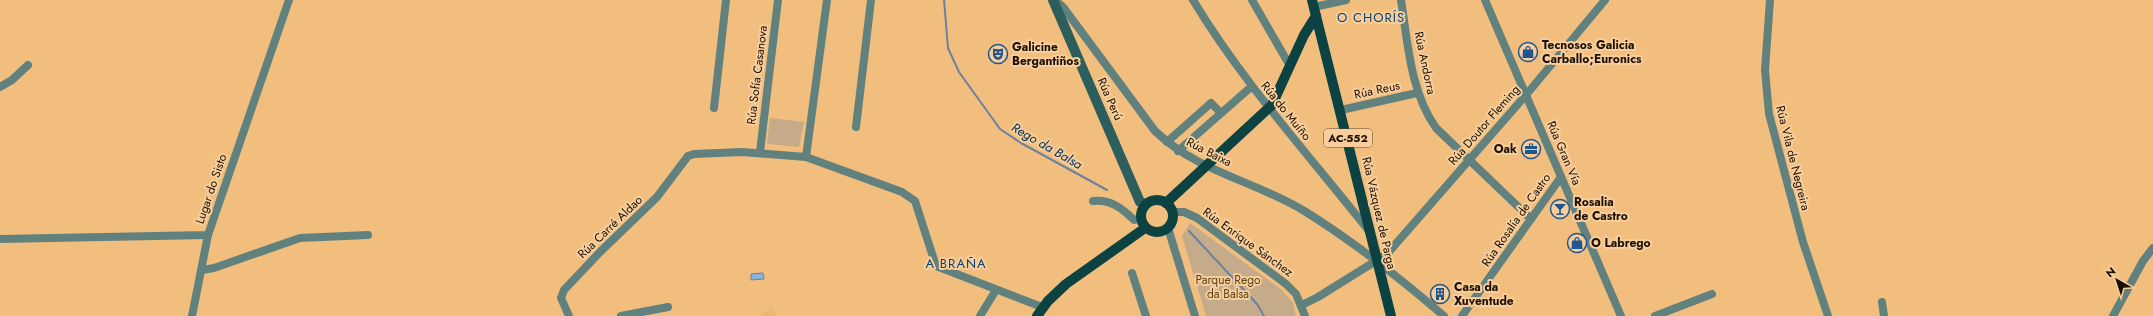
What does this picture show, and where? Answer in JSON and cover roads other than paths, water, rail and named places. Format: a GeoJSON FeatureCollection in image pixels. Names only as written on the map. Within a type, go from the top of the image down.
{"type":"FeatureCollection","features":[{"type":"Feature","properties":{"kind":"main road"},"geometry":{"type":"LineString","coordinates":[[1170,208],[1158,200],[1146,204],[1140,213],[1140,218],[1145,228],[1159,233],[1168,228],[1172,221],[1170,208],[1178,192],[1275,101],[1314,13]]}},
{"type":"Feature","properties":{"kind":"main road","name":"Rúa Vázquez de Parga"},"geometry":{"type":"LineString","coordinates":[[1314,13],[1341,110],[1391,316]]}},
{"type":"Feature","properties":{"kind":"main road"},"geometry":{"type":"LineString","coordinates":[[1040,313],[1073,279],[1099,263],[1145,228]]}},
{"type":"Feature","properties":{"kind":"street","name":"Lugar do Sisto"},"geometry":{"type":"LineString","coordinates":[[0,239],[208,235],[289,0]]}},
{"type":"Feature","properties":{"kind":"street"},"geometry":{"type":"LineString","coordinates":[[714,108],[726,0]]}},
{"type":"Feature","properties":{"kind":"street","name":"Rúa Sofía Casanova"},"geometry":{"type":"LineString","coordinates":[[760,152],[778,0]]}},
{"type":"Feature","properties":{"kind":"street"},"geometry":{"type":"LineString","coordinates":[[806,157],[827,0]]}},
{"type":"Feature","properties":{"kind":"street"},"geometry":{"type":"LineString","coordinates":[[856,127],[871,0]]}},
{"type":"Feature","properties":{"kind":"street","name":"Rúa Baixa"},"geometry":{"type":"LineString","coordinates":[[1054,0],[1083,34],[1155,131],[1178,151],[1205,166],[1273,194],[1306,212],[1395,274],[1444,316]]}},
{"type":"Feature","properties":{"kind":"street","name":"Rúa Perú"},"geometry":{"type":"LineString","coordinates":[[1054,0],[1140,202],[1146,204]]}},
{"type":"Feature","properties":{"kind":"street","name":"Rúa do Muíño"},"geometry":{"type":"LineString","coordinates":[[1193,0],[1218,41],[1251,87],[1370,232]]}},
{"type":"Feature","properties":{"kind":"street"},"geometry":{"type":"LineString","coordinates":[[1252,0],[1290,66]]}},
{"type":"Feature","properties":{"kind":"street"},"geometry":{"type":"LineString","coordinates":[[1314,13],[1346,0]]}},
{"type":"Feature","properties":{"kind":"street","name":"Rúa Andorra"},"geometry":{"type":"LineString","coordinates":[[1401,0],[1418,93],[1424,111],[1436,128],[1531,219]]}},
{"type":"Feature","properties":{"kind":"street","name":"Rúa Gran Vía"},"geometry":{"type":"LineString","coordinates":[[1485,0],[1621,316]]}},
{"type":"Feature","properties":{"kind":"street","name":"Rúa Doutor Fleming"},"geometry":{"type":"LineString","coordinates":[[1302,305],[1377,262],[1387,254],[1526,95],[1597,4],[1605,0]]}},
{"type":"Feature","properties":{"kind":"street","name":"Rúa Vila de Negreira"},"geometry":{"type":"LineString","coordinates":[[1770,0],[1765,70],[1769,114],[1803,242],[1828,316]]}},
{"type":"Feature","properties":{"kind":"street"},"geometry":{"type":"LineString","coordinates":[[1070,38],[1083,34]]}},
{"type":"Feature","properties":{"kind":"street"},"geometry":{"type":"LineString","coordinates":[[0,87],[12,80],[28,65]]}},
{"type":"Feature","properties":{"kind":"street"},"geometry":{"type":"LineString","coordinates":[[1178,151],[1251,87]]}},
{"type":"Feature","properties":{"kind":"street","name":"Rúa Reus"},"geometry":{"type":"LineString","coordinates":[[1341,110],[1418,93]]}},
{"type":"Feature","properties":{"kind":"street"},"geometry":{"type":"LineString","coordinates":[[1167,142],[1211,103],[1221,114]]}},
{"type":"Feature","properties":{"kind":"street"},"geometry":{"type":"LineString","coordinates":[[760,152],[806,157],[843,172],[902,192],[915,201],[936,266],[996,290],[1040,313]]}},
{"type":"Feature","properties":{"kind":"street","name":"Rúa Carré Aldao"},"geometry":{"type":"LineString","coordinates":[[569,316],[560,298],[564,290],[600,252],[657,197],[688,156],[694,154],[760,152]]}},
{"type":"Feature","properties":{"kind":"street","name":"Rúa Rosalía de Castro"},"geometry":{"type":"LineString","coordinates":[[1462,316],[1561,177]]}},
{"type":"Feature","properties":{"kind":"street"},"geometry":{"type":"LineString","coordinates":[[1093,201],[1101,200],[1120,207],[1134,220],[1140,218]]}},
{"type":"Feature","properties":{"kind":"street","name":"Rúa Enrique Sánchez"},"geometry":{"type":"LineString","coordinates":[[1170,208],[1197,218],[1286,284],[1296,294],[1302,305],[1305,316]]}},
{"type":"Feature","properties":{"kind":"street"},"geometry":{"type":"LineString","coordinates":[[1168,228],[1195,316]]}},
{"type":"Feature","properties":{"kind":"street"},"geometry":{"type":"LineString","coordinates":[[192,316],[208,235]]}},
{"type":"Feature","properties":{"kind":"street"},"geometry":{"type":"LineString","coordinates":[[202,270],[221,266],[300,238],[368,235]]}},
{"type":"Feature","properties":{"kind":"street"},"geometry":{"type":"LineString","coordinates":[[2113,316],[2143,261],[2153,248]]}},
{"type":"Feature","properties":{"kind":"street"},"geometry":{"type":"LineString","coordinates":[[1132,273],[1146,316]]}},
{"type":"Feature","properties":{"kind":"street"},"geometry":{"type":"LineString","coordinates":[[980,316],[996,290]]}},
{"type":"Feature","properties":{"kind":"street"},"geometry":{"type":"LineString","coordinates":[[1655,316],[1712,294]]}},
{"type":"Feature","properties":{"kind":"street"},"geometry":{"type":"LineString","coordinates":[[1882,302],[1884,316]]}},
{"type":"Feature","properties":{"kind":"street"},"geometry":{"type":"LineString","coordinates":[[621,316],[668,307]]}},
{"type":"Feature","properties":{"kind":"water"},"geometry":{"type":"Polygon","coordinates":[[[763,273],[764,279],[751,280],[751,274],[763,273]]]}},
{"type":"Feature","properties":{"kind":"waterway","name":"Rego da Balsa"},"geometry":{"type":"LineString","coordinates":[[944,0],[948,48],[959,72],[1000,129],[1021,143],[1107,190]]}},
{"type":"Feature","properties":{"kind":"waterway","name":"Rego da Balsa"},"geometry":{"type":"LineString","coordinates":[[1189,231],[1257,304],[1264,316]]}},
{"type":"Feature","properties":{"kind":"place","name":"Tecnosos Galicia Carballo;Euronics"},"geometry":{"type":"Point","coordinates":[1528,52]}},
{"type":"Feature","properties":{"kind":"place","name":"Galicine Bergantiños"},"geometry":{"type":"Point","coordinates":[998,54]}},
{"type":"Feature","properties":{"kind":"place","name":"Oak"},"geometry":{"type":"Point","coordinates":[1531,149]}},
{"type":"Feature","properties":{"kind":"place","name":"Rosalia de Castro"},"geometry":{"type":"Point","coordinates":[1560,209]}},
{"type":"Feature","properties":{"kind":"place","name":"O Labrego"},"geometry":{"type":"Point","coordinates":[1577,243]}},
{"type":"Feature","properties":{"kind":"place","name":"Casa da Xuventude"},"geometry":{"type":"Point","coordinates":[1440,294]}},
{"type":"Feature","properties":{"kind":"district","name":"O CHORÍS"},"geometry":{"type":"Point","coordinates":[1371,17]}},
{"type":"Feature","properties":{"kind":"district","name":"A BRAÑA"},"geometry":{"type":"Point","coordinates":[956,263]}},
{"type":"Feature","properties":{"kind":"park label","name":"Parque Rego da Balsa"},"geometry":{"type":"Point","coordinates":[1228,287]}}]}
